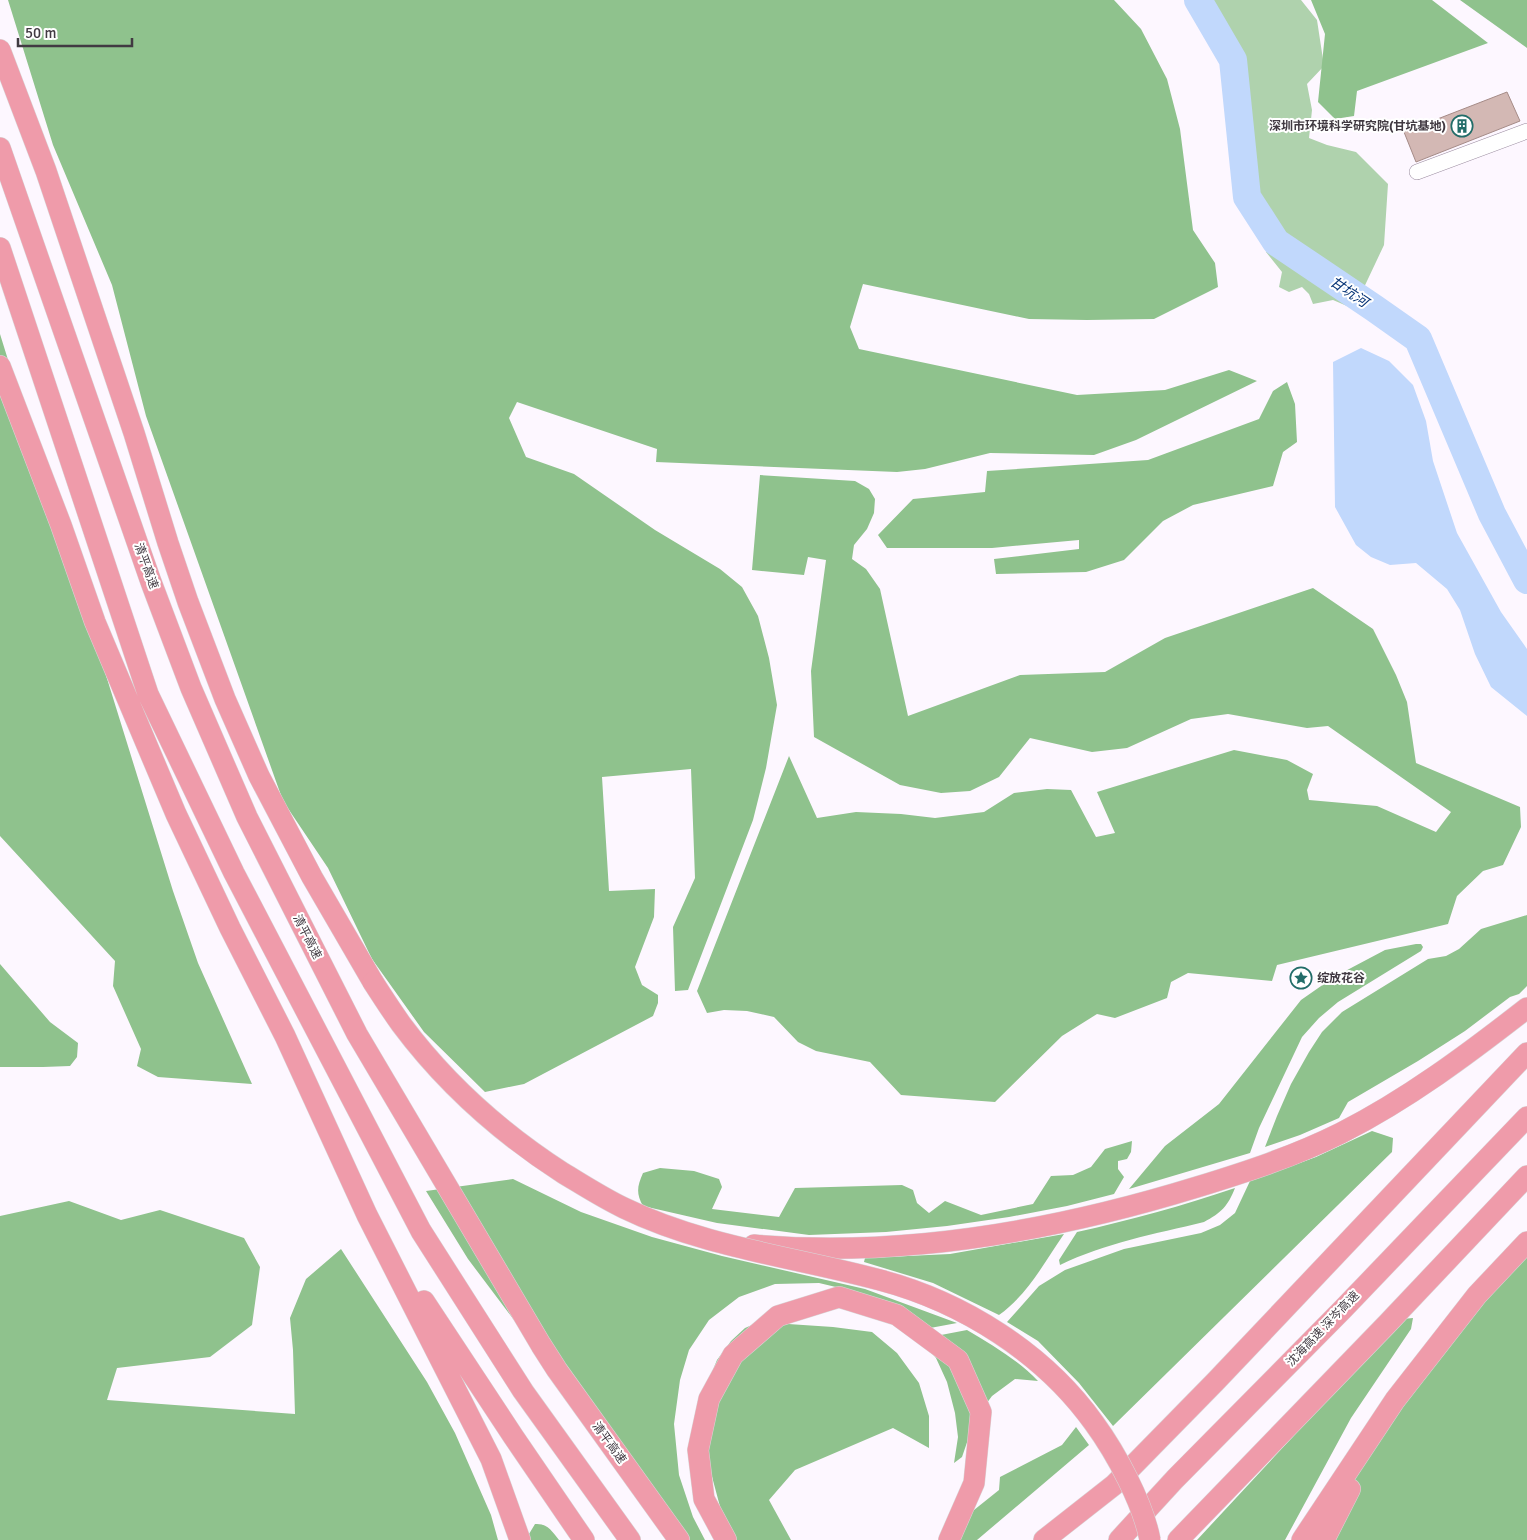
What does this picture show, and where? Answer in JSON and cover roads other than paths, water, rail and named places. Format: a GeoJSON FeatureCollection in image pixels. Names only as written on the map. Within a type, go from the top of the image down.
{"type":"FeatureCollection","features":[{"type":"Feature","properties":{"kind":"highway"},"geometry":{"type":"LineString","coordinates":[[0,50],[46,172],[134,433],[171,552],[225,699],[258,776],[316,885],[373,982],[402,1025],[434,1064],[466,1097],[501,1128],[587,1188],[623,1208],[672,1229],[882,1281],[910,1290],[976,1320],[1003,1337],[1048,1372],[1070,1393],[1107,1440],[1148,1527],[1150,1540]]}},
{"type":"Feature","properties":{"kind":"highway","name":"清平高速"},"geometry":{"type":"LineString","coordinates":[[0,148],[151,582],[191,688],[247,817],[357,1034],[541,1344],[557,1370],[679,1540]]}},
{"type":"Feature","properties":{"kind":"highway"},"geometry":{"type":"LineString","coordinates":[[0,248],[148,694],[234,873],[421,1231],[523,1391],[630,1540]]}},
{"type":"Feature","properties":{"kind":"highway"},"geometry":{"type":"LineString","coordinates":[[0,366],[62,525],[96,622],[176,814],[230,928],[285,1036],[367,1215],[491,1459],[520,1540]]}},
{"type":"Feature","properties":{"kind":"highway"},"geometry":{"type":"LineString","coordinates":[[716,1241],[814,1248],[885,1246],[960,1240],[1023,1230],[1100,1213],[1184,1191],[1289,1156],[1340,1133],[1392,1104],[1426,1082],[1469,1053],[1527,1008]]}},
{"type":"Feature","properties":{"kind":"highway"},"geometry":{"type":"LineString","coordinates":[[1044,1540],[1114,1485],[1215,1382],[1527,1053]]}},
{"type":"Feature","properties":{"kind":"highway","name":"沈海高速 深岑高速"},"geometry":{"type":"LineString","coordinates":[[1119,1540],[1175,1479],[1350,1302],[1527,1117]]}},
{"type":"Feature","properties":{"kind":"highway"},"geometry":{"type":"LineString","coordinates":[[1178,1540],[1394,1317],[1527,1176]]}},
{"type":"Feature","properties":{"kind":"highway"},"geometry":{"type":"LineString","coordinates":[[367,1215],[584,1540]]}},
{"type":"Feature","properties":{"kind":"highway"},"geometry":{"type":"LineString","coordinates":[[1302,1540],[1395,1400],[1477,1294],[1527,1242]]}},
{"type":"Feature","properties":{"kind":"highway"},"geometry":{"type":"LineString","coordinates":[[726,1540],[704,1499],[698,1450],[710,1399],[732,1355],[778,1316],[839,1297],[897,1314],[958,1360],[980,1412],[974,1483],[950,1540]]}},
{"type":"Feature","properties":{"kind":"highway"},"geometry":{"type":"LineString","coordinates":[[1324,1540],[1395,1400]]}},
{"type":"Feature","properties":{"kind":"lane"},"geometry":{"type":"LineString","coordinates":[[1417,172],[1527,131]]}},
{"type":"Feature","properties":{"kind":"water"},"geometry":{"type":"Polygon","coordinates":[[[1361,348],[1389,361],[1413,385],[1426,421],[1433,461],[1457,533],[1501,612],[1527,649],[1527,716],[1491,687],[1475,654],[1460,610],[1447,589],[1416,563],[1390,565],[1371,557],[1356,545],[1335,507],[1333,362],[1361,348]]]}},
{"type":"Feature","properties":{"kind":"waterway","name":"甘坑河"},"geometry":{"type":"LineString","coordinates":[[1198,0],[1233,60],[1247,197],[1276,242],[1418,339],[1492,514],[1527,580]]}},
{"type":"Feature","properties":{"kind":"place","name":"深圳市环境科学研究院(甘坑基地)"},"geometry":{"type":"Point","coordinates":[1462,126]}},
{"type":"Feature","properties":{"kind":"place","name":"绽放花谷"},"geometry":{"type":"Point","coordinates":[1301,978]}}]}
